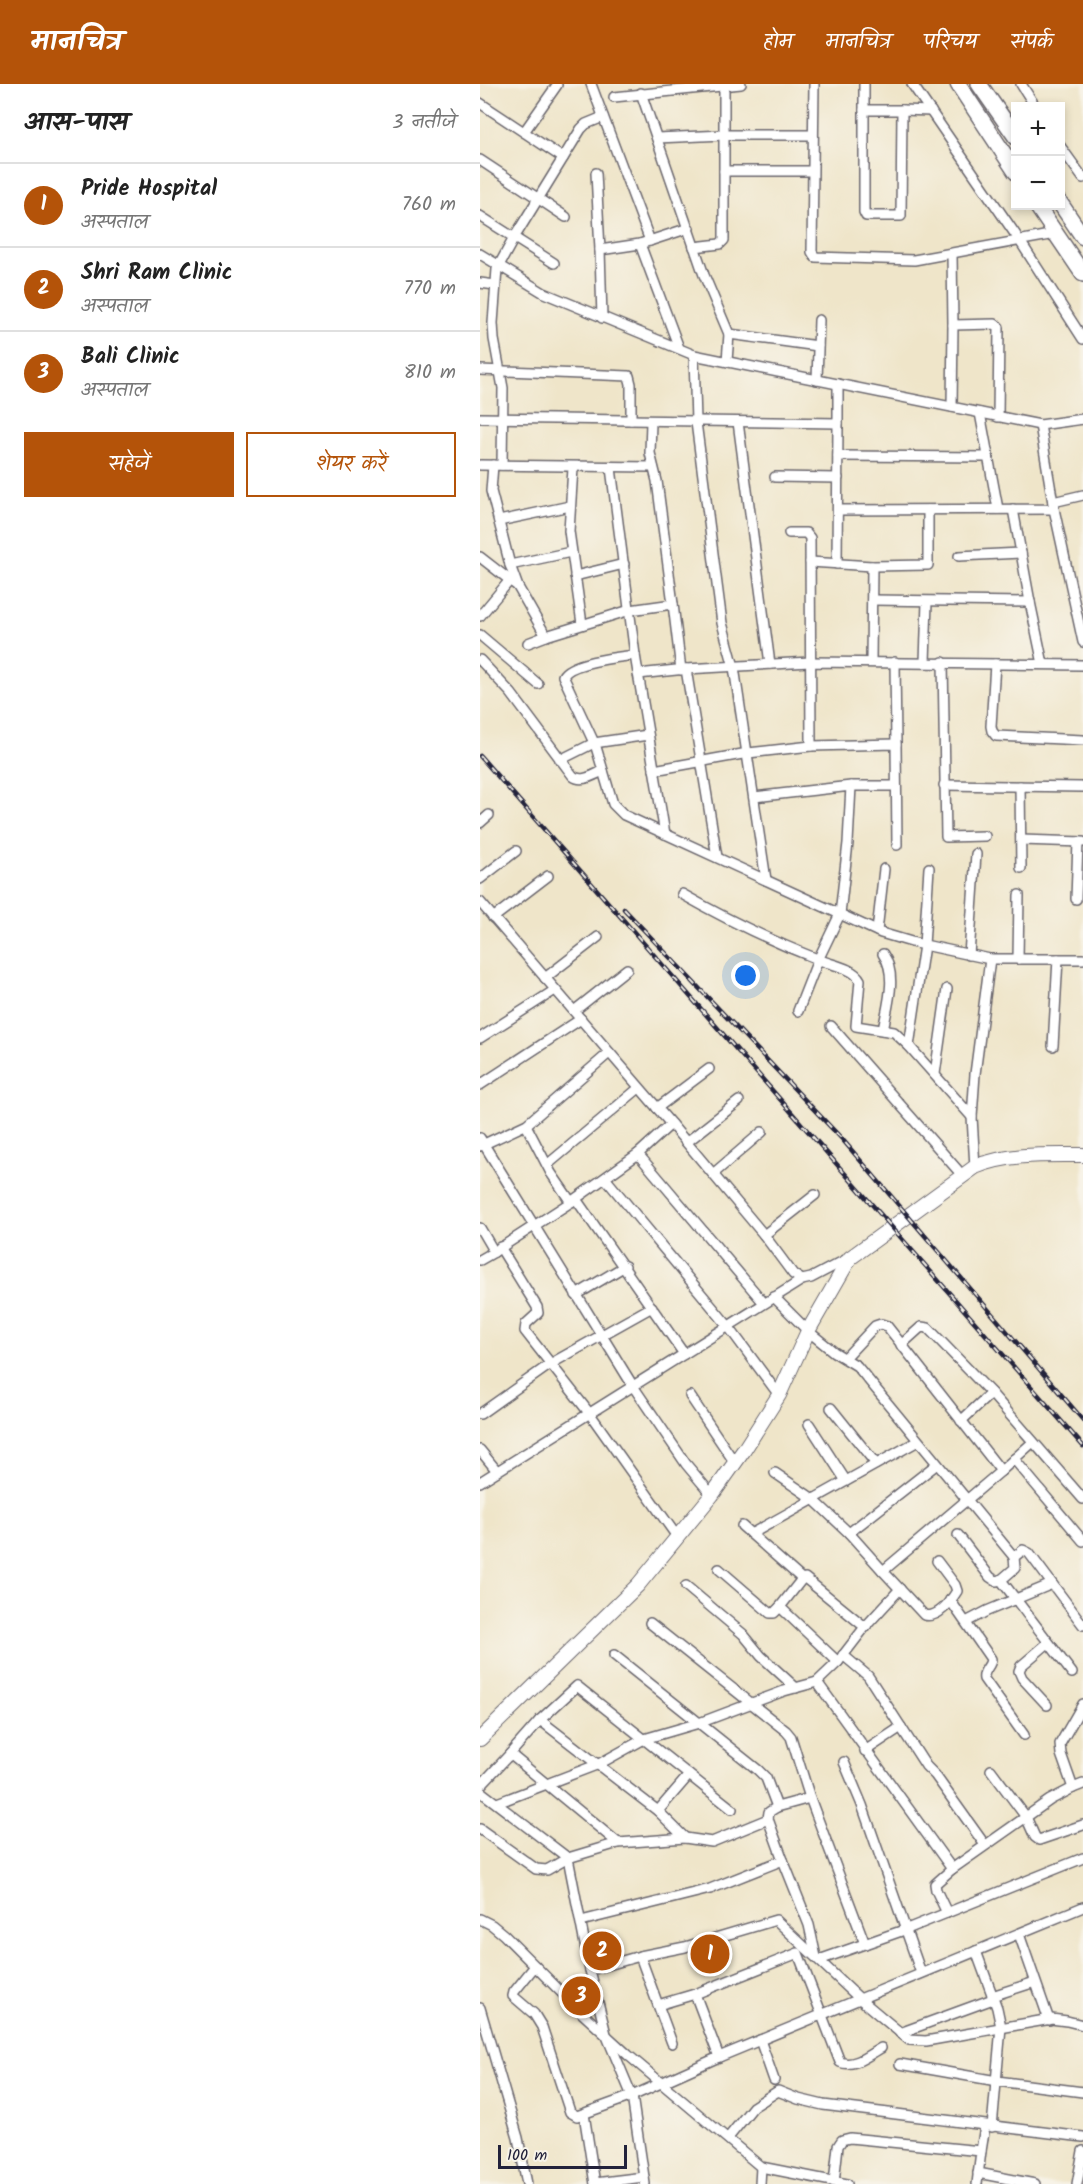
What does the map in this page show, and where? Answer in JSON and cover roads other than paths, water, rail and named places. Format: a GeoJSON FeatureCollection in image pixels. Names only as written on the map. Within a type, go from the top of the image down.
{"type":"FeatureCollection","features":[{"type":"Feature","properties":{"kind":"main road"},"geometry":{"type":"LineString","coordinates":[[958,84],[1011,164]]}},
{"type":"Feature","properties":{"kind":"main road"},"geometry":{"type":"LineString","coordinates":[[979,84],[1011,131]]}},
{"type":"Feature","properties":{"kind":"main road"},"geometry":{"type":"LineString","coordinates":[[1040,210],[1083,274]]}},
{"type":"Feature","properties":{"kind":"main road"},"geometry":{"type":"LineString","coordinates":[[1065,210],[1083,237]]}},
{"type":"Feature","properties":{"kind":"street"},"geometry":{"type":"LineString","coordinates":[[591,84],[650,241]]}},
{"type":"Feature","properties":{"kind":"street"},"geometry":{"type":"LineString","coordinates":[[614,97],[741,84]]}},
{"type":"Feature","properties":{"kind":"street"},"geometry":{"type":"LineString","coordinates":[[814,84],[812,252],[815,257],[899,261],[952,254],[1055,234]]}},
{"type":"Feature","properties":{"kind":"street"},"geometry":{"type":"LineString","coordinates":[[864,84],[864,214],[868,216],[899,217],[903,212],[902,110]]}},
{"type":"Feature","properties":{"kind":"street"},"geometry":{"type":"LineString","coordinates":[[912,84],[1020,241],[1083,339]]}},
{"type":"Feature","properties":{"kind":"street"},"geometry":{"type":"LineString","coordinates":[[1021,84],[1032,102]]}},
{"type":"Feature","properties":{"kind":"street"},"geometry":{"type":"LineString","coordinates":[[524,132],[557,85]]}},
{"type":"Feature","properties":{"kind":"street"},"geometry":{"type":"LineString","coordinates":[[694,247],[720,244],[724,240],[724,86]]}},
{"type":"Feature","properties":{"kind":"street"},"geometry":{"type":"LineString","coordinates":[[641,93],[694,247],[729,334],[727,361]]}},
{"type":"Feature","properties":{"kind":"street"},"geometry":{"type":"LineString","coordinates":[[480,103],[563,158]]}},
{"type":"Feature","properties":{"kind":"street"},"geometry":{"type":"LineString","coordinates":[[864,110],[931,111]]}},
{"type":"Feature","properties":{"kind":"street"},"geometry":{"type":"LineString","coordinates":[[546,636],[514,584],[491,491],[503,418],[501,371],[493,331],[495,285],[499,264],[563,158],[586,124],[603,117]]}},
{"type":"Feature","properties":{"kind":"street"},"geometry":{"type":"LineString","coordinates":[[657,138],[813,135]]}},
{"type":"Feature","properties":{"kind":"street"},"geometry":{"type":"LineString","coordinates":[[1065,153],[1083,178]]}},
{"type":"Feature","properties":{"kind":"street"},"geometry":{"type":"LineString","coordinates":[[480,160],[566,217]]}},
{"type":"Feature","properties":{"kind":"street"},"geometry":{"type":"LineString","coordinates":[[724,171],[812,171]]}},
{"type":"Feature","properties":{"kind":"street"},"geometry":{"type":"LineString","coordinates":[[596,172],[602,318]]}},
{"type":"Feature","properties":{"kind":"street"},"geometry":{"type":"LineString","coordinates":[[480,216],[554,262]]}},
{"type":"Feature","properties":{"kind":"street"},"geometry":{"type":"LineString","coordinates":[[600,250],[640,244],[689,228]]}},
{"type":"Feature","properties":{"kind":"street"},"geometry":{"type":"LineString","coordinates":[[640,244],[679,348]]}},
{"type":"Feature","properties":{"kind":"street"},"geometry":{"type":"LineString","coordinates":[[480,254],[544,293],[694,355],[1040,425],[1083,419]]}},
{"type":"Feature","properties":{"kind":"street"},"geometry":{"type":"LineString","coordinates":[[952,254],[952,407]]}},
{"type":"Feature","properties":{"kind":"street"},"geometry":{"type":"LineString","coordinates":[[480,284],[495,285]]}},
{"type":"Feature","properties":{"kind":"street"},"geometry":{"type":"LineString","coordinates":[[817,380],[819,320]]}},
{"type":"Feature","properties":{"kind":"street"},"geometry":{"type":"LineString","coordinates":[[953,325],[994,324],[999,327],[998,417]]}},
{"type":"Feature","properties":{"kind":"street"},"geometry":{"type":"LineString","coordinates":[[729,334],[818,346]]}},
{"type":"Feature","properties":{"kind":"street"},"geometry":{"type":"LineString","coordinates":[[694,355],[696,422],[722,624],[734,667],[766,880]]}},
{"type":"Feature","properties":{"kind":"street"},"geometry":{"type":"LineString","coordinates":[[480,370],[629,376],[631,420]]}},
{"type":"Feature","properties":{"kind":"street"},"geometry":{"type":"LineString","coordinates":[[837,564],[838,384]]}},
{"type":"Feature","properties":{"kind":"street"},"geometry":{"type":"LineString","coordinates":[[980,413],[998,509]]}},
{"type":"Feature","properties":{"kind":"street"},"geometry":{"type":"LineString","coordinates":[[480,418],[838,423]]}},
{"type":"Feature","properties":{"kind":"street"},"geometry":{"type":"LineString","coordinates":[[651,422],[650,453],[657,481],[673,604],[717,857]]}},
{"type":"Feature","properties":{"kind":"street"},"geometry":{"type":"LineString","coordinates":[[738,422],[770,664]]}},
{"type":"Feature","properties":{"kind":"street"},"geometry":{"type":"LineString","coordinates":[[1040,425],[1054,506],[1083,642]]}},
{"type":"Feature","properties":{"kind":"street"},"geometry":{"type":"LineString","coordinates":[[838,456],[988,457]]}},
{"type":"Feature","properties":{"kind":"street"},"geometry":{"type":"LineString","coordinates":[[480,465],[653,468]]}},
{"type":"Feature","properties":{"kind":"street"},"geometry":{"type":"LineString","coordinates":[[573,468],[570,506],[571,552],[582,624]]}},
{"type":"Feature","properties":{"kind":"street"},"geometry":{"type":"LineString","coordinates":[[611,468],[635,655],[665,834]]}},
{"type":"Feature","properties":{"kind":"street"},"geometry":{"type":"LineString","coordinates":[[775,477],[838,478]]}},
{"type":"Feature","properties":{"kind":"street"},"geometry":{"type":"LineString","coordinates":[[838,510],[1013,509],[1054,506],[1083,495]]}},
{"type":"Feature","properties":{"kind":"street"},"geometry":{"type":"LineString","coordinates":[[500,521],[570,506]]}},
{"type":"Feature","properties":{"kind":"street"},"geometry":{"type":"LineString","coordinates":[[1013,509],[1043,664]]}},
{"type":"Feature","properties":{"kind":"street"},"geometry":{"type":"LineString","coordinates":[[810,562],[872,566],[928,565],[928,510]]}},
{"type":"Feature","properties":{"kind":"street"},"geometry":{"type":"LineString","coordinates":[[789,533],[809,535],[811,746]]}},
{"type":"Feature","properties":{"kind":"street"},"geometry":{"type":"LineString","coordinates":[[510,565],[571,552]]}},
{"type":"Feature","properties":{"kind":"street"},"geometry":{"type":"LineString","coordinates":[[959,556],[1021,553]]}},
{"type":"Feature","properties":{"kind":"street"},"geometry":{"type":"LineString","coordinates":[[480,557],[514,584]]}},
{"type":"Feature","properties":{"kind":"street"},"geometry":{"type":"LineString","coordinates":[[575,576],[624,564]]}},
{"type":"Feature","properties":{"kind":"street"},"geometry":{"type":"LineString","coordinates":[[871,662],[872,566]]}},
{"type":"Feature","properties":{"kind":"street"},"geometry":{"type":"LineString","coordinates":[[480,616],[514,584]]}},
{"type":"Feature","properties":{"kind":"street"},"geometry":{"type":"LineString","coordinates":[[1072,589],[1083,586]]}},
{"type":"Feature","properties":{"kind":"street"},"geometry":{"type":"LineString","coordinates":[[872,600],[1030,602]]}},
{"type":"Feature","properties":{"kind":"street"},"geometry":{"type":"LineString","coordinates":[[925,662],[927,602]]}},
{"type":"Feature","properties":{"kind":"street"},"geometry":{"type":"LineString","coordinates":[[528,643],[630,610],[673,604]]}},
{"type":"Feature","properties":{"kind":"street"},"geometry":{"type":"LineString","coordinates":[[480,635],[538,684]]}},
{"type":"Feature","properties":{"kind":"street"},"geometry":{"type":"LineString","coordinates":[[635,655],[591,663],[564,672],[564,678],[594,743],[613,804],[630,819],[877,931],[924,945],[990,959],[1083,959]]}},
{"type":"Feature","properties":{"kind":"street"},"geometry":{"type":"LineString","coordinates":[[480,660],[510,693],[560,760],[578,779],[603,771]]}},
{"type":"Feature","properties":{"kind":"street"},"geometry":{"type":"LineString","coordinates":[[638,674],[810,662],[1083,665]]}},
{"type":"Feature","properties":{"kind":"street"},"geometry":{"type":"LineString","coordinates":[[895,662],[897,844]]}},
{"type":"Feature","properties":{"kind":"street"},"geometry":{"type":"LineString","coordinates":[[943,662],[946,837],[984,836]]}},
{"type":"Feature","properties":{"kind":"street"},"geometry":{"type":"LineString","coordinates":[[995,664],[991,726],[996,736],[1083,740]]}},
{"type":"Feature","properties":{"kind":"street"},"geometry":{"type":"LineString","coordinates":[[560,760],[594,743],[648,735]]}},
{"type":"Feature","properties":{"kind":"street"},"geometry":{"type":"LineString","coordinates":[[654,770],[748,753],[811,746],[896,744]]}},
{"type":"Feature","properties":{"kind":"street"},"geometry":{"type":"LineString","coordinates":[[944,785],[1083,787]]}},
{"type":"Feature","properties":{"kind":"street"},"geometry":{"type":"LineString","coordinates":[[754,797],[851,786],[896,786]]}},
{"type":"Feature","properties":{"kind":"street"},"geometry":{"type":"LineString","coordinates":[[798,1011],[818,960],[840,914],[848,843],[851,786]]}},
{"type":"Feature","properties":{"kind":"street"},"geometry":{"type":"LineString","coordinates":[[1020,786],[1021,868]]}},
{"type":"Feature","properties":{"kind":"street"},"geometry":{"type":"LineString","coordinates":[[480,823],[489,815]]}},
{"type":"Feature","properties":{"kind":"street"},"geometry":{"type":"LineString","coordinates":[[1021,840],[1080,842],[1076,899]]}},
{"type":"Feature","properties":{"kind":"street"},"geometry":{"type":"LineString","coordinates":[[480,879],[516,851]]}},
{"type":"Feature","properties":{"kind":"street"},"geometry":{"type":"LineString","coordinates":[[969,955],[976,854]]}},
{"type":"Feature","properties":{"kind":"street"},"geometry":{"type":"LineString","coordinates":[[909,1046],[924,945],[929,868]]}},
{"type":"Feature","properties":{"kind":"street"},"geometry":{"type":"LineString","coordinates":[[877,931],[884,869]]}},
{"type":"Feature","properties":{"kind":"street"},"geometry":{"type":"LineString","coordinates":[[493,918],[548,876]]}},
{"type":"Feature","properties":{"kind":"street"},"geometry":{"type":"LineString","coordinates":[[682,894],[719,915],[858,976],[860,980],[856,1026],[894,1032],[935,1074],[972,1117]]}},
{"type":"Feature","properties":{"kind":"street"},"geometry":{"type":"LineString","coordinates":[[1018,959],[1019,895]]}},
{"type":"Feature","properties":{"kind":"street"},"geometry":{"type":"LineString","coordinates":[[480,902],[687,1142],[764,1235],[793,1274],[802,1280]]}},
{"type":"Feature","properties":{"kind":"street"},"geometry":{"type":"LineString","coordinates":[[545,978],[598,937]]}},
{"type":"Feature","properties":{"kind":"street"},"geometry":{"type":"LineString","coordinates":[[883,1030],[891,978],[890,968],[884,954]]}},
{"type":"Feature","properties":{"kind":"street"},"geometry":{"type":"LineString","coordinates":[[975,1167],[972,1117],[975,1074],[990,959]]}},
{"type":"Feature","properties":{"kind":"street"},"geometry":{"type":"LineString","coordinates":[[1053,1046],[1058,959]]}},
{"type":"Feature","properties":{"kind":"street"},"geometry":{"type":"LineString","coordinates":[[574,1011],[627,969]]}},
{"type":"Feature","properties":{"kind":"street"},"geometry":{"type":"LineString","coordinates":[[935,1074],[947,989]]}},
{"type":"Feature","properties":{"kind":"street"},"geometry":{"type":"LineString","coordinates":[[480,1038],[555,990]]}},
{"type":"Feature","properties":{"kind":"street"},"geometry":{"type":"LineString","coordinates":[[480,1085],[581,1019]]}},
{"type":"Feature","properties":{"kind":"street"},"geometry":{"type":"LineString","coordinates":[[831,1026],[962,1175]]}},
{"type":"Feature","properties":{"kind":"street"},"geometry":{"type":"LineString","coordinates":[[609,1053],[526,1125],[481,1143],[633,1386],[686,1464],[712,1496]]}},
{"type":"Feature","properties":{"kind":"street"},"geometry":{"type":"LineString","coordinates":[[657,1108],[709,1069]]}},
{"type":"Feature","properties":{"kind":"street"},"geometry":{"type":"LineString","coordinates":[[547,1165],[639,1088]]}},
{"type":"Feature","properties":{"kind":"street"},"geometry":{"type":"LineString","coordinates":[[687,1142],[739,1101]]}},
{"type":"Feature","properties":{"kind":"street"},"geometry":{"type":"LineString","coordinates":[[480,1260],[574,1201],[638,1154],[671,1124]]}},
{"type":"Feature","properties":{"kind":"street"},"geometry":{"type":"LineString","coordinates":[[526,1125],[547,1165],[625,1266],[684,1354]]}},
{"type":"Feature","properties":{"kind":"street"},"geometry":{"type":"LineString","coordinates":[[713,1174],[762,1132]]}},
{"type":"Feature","properties":{"kind":"street"},"geometry":{"type":"LineString","coordinates":[[638,1154],[764,1304]]}},
{"type":"Feature","properties":{"kind":"street"},"geometry":{"type":"LineString","coordinates":[[480,1482],[802,1280],[811,1278],[850,1258],[975,1167],[999,1160],[1045,1155],[1083,1155]]}},
{"type":"Feature","properties":{"kind":"street"},"geometry":{"type":"LineString","coordinates":[[605,1178],[728,1326],[778,1395]]}},
{"type":"Feature","properties":{"kind":"street"},"geometry":{"type":"LineString","coordinates":[[764,1235],[815,1195]]}},
{"type":"Feature","properties":{"kind":"street"},"geometry":{"type":"LineString","coordinates":[[480,1228],[537,1307],[538,1313],[526,1324],[525,1331],[590,1414],[678,1538]]}},
{"type":"Feature","properties":{"kind":"street"},"geometry":{"type":"LineString","coordinates":[[480,1739],[638,1586],[712,1496],[778,1395],[812,1335],[850,1258]]}},
{"type":"Feature","properties":{"kind":"street"},"geometry":{"type":"LineString","coordinates":[[576,1295],[625,1266]]}},
{"type":"Feature","properties":{"kind":"street"},"geometry":{"type":"LineString","coordinates":[[774,1297],[812,1335],[857,1366],[1014,1557],[1015,1568],[1001,1580],[996,1581],[958,1535]]}},
{"type":"Feature","properties":{"kind":"street"},"geometry":{"type":"LineString","coordinates":[[480,1414],[552,1363],[652,1307]]}},
{"type":"Feature","properties":{"kind":"street"},"geometry":{"type":"LineString","coordinates":[[845,1358],[878,1324],[887,1326],[1001,1471]]}},
{"type":"Feature","properties":{"kind":"street"},"geometry":{"type":"LineString","coordinates":[[901,1345],[921,1327],[928,1328],[991,1394],[1083,1499]]}},
{"type":"Feature","properties":{"kind":"street"},"geometry":{"type":"LineString","coordinates":[[961,1420],[991,1394]]}},
{"type":"Feature","properties":{"kind":"street"},"geometry":{"type":"LineString","coordinates":[[690,1396],[735,1463]]}},
{"type":"Feature","properties":{"kind":"street"},"geometry":{"type":"LineString","coordinates":[[831,1408],[876,1464]]}},
{"type":"Feature","properties":{"kind":"street"},"geometry":{"type":"LineString","coordinates":[[809,1424],[846,1481]]}},
{"type":"Feature","properties":{"kind":"street"},"geometry":{"type":"LineString","coordinates":[[751,1534],[918,1441]]}},
{"type":"Feature","properties":{"kind":"street"},"geometry":{"type":"LineString","coordinates":[[883,1571],[1033,1442]]}},
{"type":"Feature","properties":{"kind":"street"},"geometry":{"type":"LineString","coordinates":[[480,1450],[496,1471]]}},
{"type":"Feature","properties":{"kind":"street"},"geometry":{"type":"LineString","coordinates":[[1014,1459],[1083,1540]]}},
{"type":"Feature","properties":{"kind":"street"},"geometry":{"type":"LineString","coordinates":[[849,1533],[937,1464]]}},
{"type":"Feature","properties":{"kind":"street"},"geometry":{"type":"LineString","coordinates":[[775,1473],[813,1499],[849,1533],[924,1615],[929,1617],[936,1614],[957,1589],[937,1562]]}},
{"type":"Feature","properties":{"kind":"street"},"geometry":{"type":"LineString","coordinates":[[742,1526],[802,1579],[807,1579],[865,1627]]}},
{"type":"Feature","properties":{"kind":"street"},"geometry":{"type":"LineString","coordinates":[[1014,1557],[1022,1551],[1028,1552],[1083,1624]]}},
{"type":"Feature","properties":{"kind":"street"},"geometry":{"type":"LineString","coordinates":[[719,1569],[770,1613],[774,1613],[780,1607],[802,1579]]}},
{"type":"Feature","properties":{"kind":"street"},"geometry":{"type":"LineString","coordinates":[[1001,1580],[1072,1673]]}},
{"type":"Feature","properties":{"kind":"street"},"geometry":{"type":"LineString","coordinates":[[966,1622],[1052,1584]]}},
{"type":"Feature","properties":{"kind":"street"},"geometry":{"type":"LineString","coordinates":[[686,1586],[749,1640],[761,1656],[796,1688]]}},
{"type":"Feature","properties":{"kind":"street"},"geometry":{"type":"LineString","coordinates":[[497,1803],[599,1764],[644,1739],[699,1723],[817,1682],[900,1589]]}},
{"type":"Feature","properties":{"kind":"street"},"geometry":{"type":"LineString","coordinates":[[950,1600],[990,1659],[984,1672],[984,1679],[1024,1735]]}},
{"type":"Feature","properties":{"kind":"street"},"geometry":{"type":"LineString","coordinates":[[780,1607],[840,1658],[868,1676],[926,1766],[935,1775],[985,1845]]}},
{"type":"Feature","properties":{"kind":"street"},"geometry":{"type":"LineString","coordinates":[[650,1623],[791,1737],[810,1798],[865,1944]]}},
{"type":"Feature","properties":{"kind":"street"},"geometry":{"type":"LineString","coordinates":[[1047,1705],[1022,1678],[1019,1671],[1021,1666],[1048,1643]]}},
{"type":"Feature","properties":{"kind":"street"},"geometry":{"type":"LineString","coordinates":[[614,1655],[766,1778],[777,1806]]}},
{"type":"Feature","properties":{"kind":"street"},"geometry":{"type":"LineString","coordinates":[[817,1682],[952,1869]]}},
{"type":"Feature","properties":{"kind":"street"},"geometry":{"type":"LineString","coordinates":[[584,2114],[595,2183],[644,2180],[632,2096],[606,2034],[590,1970],[568,1858],[480,1788],[540,1720],[578,1686],[732,1809]]}},
{"type":"Feature","properties":{"kind":"street"},"geometry":{"type":"LineString","coordinates":[[1073,1788],[1061,1754],[1060,1743],[1083,1704]]}},
{"type":"Feature","properties":{"kind":"street"},"geometry":{"type":"LineString","coordinates":[[540,1720],[658,1811],[685,1838]]}},
{"type":"Feature","properties":{"kind":"street"},"geometry":{"type":"LineString","coordinates":[[865,1751],[901,1727]]}},
{"type":"Feature","properties":{"kind":"street"},"geometry":{"type":"LineString","coordinates":[[510,1754],[618,1844]]}},
{"type":"Feature","properties":{"kind":"street"},"geometry":{"type":"LineString","coordinates":[[843,1762],[862,1805],[921,1973]]}},
{"type":"Feature","properties":{"kind":"street"},"geometry":{"type":"LineString","coordinates":[[991,1770],[1026,1817],[1035,1836],[1039,1839],[1083,1825]]}},
{"type":"Feature","properties":{"kind":"street"},"geometry":{"type":"LineString","coordinates":[[658,1811],[689,1774]]}},
{"type":"Feature","properties":{"kind":"street"},"geometry":{"type":"LineString","coordinates":[[947,1913],[935,1884],[952,1869],[1050,1800],[1083,1784]]}},
{"type":"Feature","properties":{"kind":"street"},"geometry":{"type":"LineString","coordinates":[[810,1798],[777,1806],[770,1812],[768,1819],[809,1925],[818,1959]]}},
{"type":"Feature","properties":{"kind":"street"},"geometry":{"type":"LineString","coordinates":[[480,1829],[536,1869],[547,1870],[568,1858],[618,1844],[685,1838],[712,1842],[768,1819]]}},
{"type":"Feature","properties":{"kind":"street"},"geometry":{"type":"LineString","coordinates":[[818,1959],[907,1929],[1083,1858]]}},
{"type":"Feature","properties":{"kind":"street"},"geometry":{"type":"LineString","coordinates":[[581,1921],[710,1889],[783,1860]]}},
{"type":"Feature","properties":{"kind":"street"},"geometry":{"type":"LineString","coordinates":[[535,1966],[513,1996],[534,2014],[542,2027],[570,2112],[574,2116],[632,2096],[719,2056],[1083,1907]]}},
{"type":"Feature","properties":{"kind":"street"},"geometry":{"type":"LineString","coordinates":[[480,1919],[504,1935],[606,2034],[761,2167],[847,2184]]}},
{"type":"Feature","properties":{"kind":"street"},"geometry":{"type":"LineString","coordinates":[[590,1970],[640,1956],[685,1947],[776,1920],[909,2040],[920,2042],[1049,2020],[1067,2020],[1083,2025]]}},
{"type":"Feature","properties":{"kind":"street"},"geometry":{"type":"LineString","coordinates":[[1019,1934],[1049,2020]]}},
{"type":"Feature","properties":{"kind":"street"},"geometry":{"type":"LineString","coordinates":[[976,1951],[1001,2027],[997,2081],[981,2151],[977,2184]]}},
{"type":"Feature","properties":{"kind":"street"},"geometry":{"type":"LineString","coordinates":[[658,2005],[695,1994],[798,1953],[838,2060],[842,2063],[853,2064],[881,2048]]}},
{"type":"Feature","properties":{"kind":"street"},"geometry":{"type":"LineString","coordinates":[[640,1956],[672,2043]]}},
{"type":"Feature","properties":{"kind":"street"},"geometry":{"type":"LineString","coordinates":[[900,2033],[1035,1982]]}},
{"type":"Feature","properties":{"kind":"street"},"geometry":{"type":"LineString","coordinates":[[695,1994],[719,2056]]}},
{"type":"Feature","properties":{"kind":"street"},"geometry":{"type":"LineString","coordinates":[[480,2008],[518,2138],[527,2184]]}},
{"type":"Feature","properties":{"kind":"street"},"geometry":{"type":"LineString","coordinates":[[760,2040],[774,2080]]}},
{"type":"Feature","properties":{"kind":"street"},"geometry":{"type":"LineString","coordinates":[[900,2064],[997,2081],[1083,2092]]}},
{"type":"Feature","properties":{"kind":"street"},"geometry":{"type":"LineString","coordinates":[[728,2138],[753,2107],[778,2091],[823,2105],[1083,2137]]}},
{"type":"Feature","properties":{"kind":"street"},"geometry":{"type":"LineString","coordinates":[[834,2182],[838,2146],[843,2139],[981,2151]]}},
{"type":"Feature","properties":{"kind":"street"},"geometry":{"type":"LineString","coordinates":[[1077,2184],[1083,2151]]}},
{"type":"Feature","properties":{"kind":"street"},"geometry":{"type":"LineString","coordinates":[[760,2184],[761,2167]]}},
{"type":"Feature","properties":{"kind":"street"},"geometry":{"type":"LineString","coordinates":[[978,2173],[1035,2184]]}},
{"type":"Feature","properties":{"kind":"railway"},"geometry":{"type":"LineString","coordinates":[[480,756],[1083,1446]]}},
{"type":"Feature","properties":{"kind":"railway"},"geometry":{"type":"LineString","coordinates":[[624,909],[842,1139],[1083,1420]]}},
{"type":"Feature","properties":{"kind":"place","name":"Shri Ram Clinic"},"geometry":{"type":"Point","coordinates":[602,1951]}},
{"type":"Feature","properties":{"kind":"place","name":"Pride Hospital"},"geometry":{"type":"Point","coordinates":[710,1954]}},
{"type":"Feature","properties":{"kind":"place","name":"Bali Clinic"},"geometry":{"type":"Point","coordinates":[581,1996]}}]}
